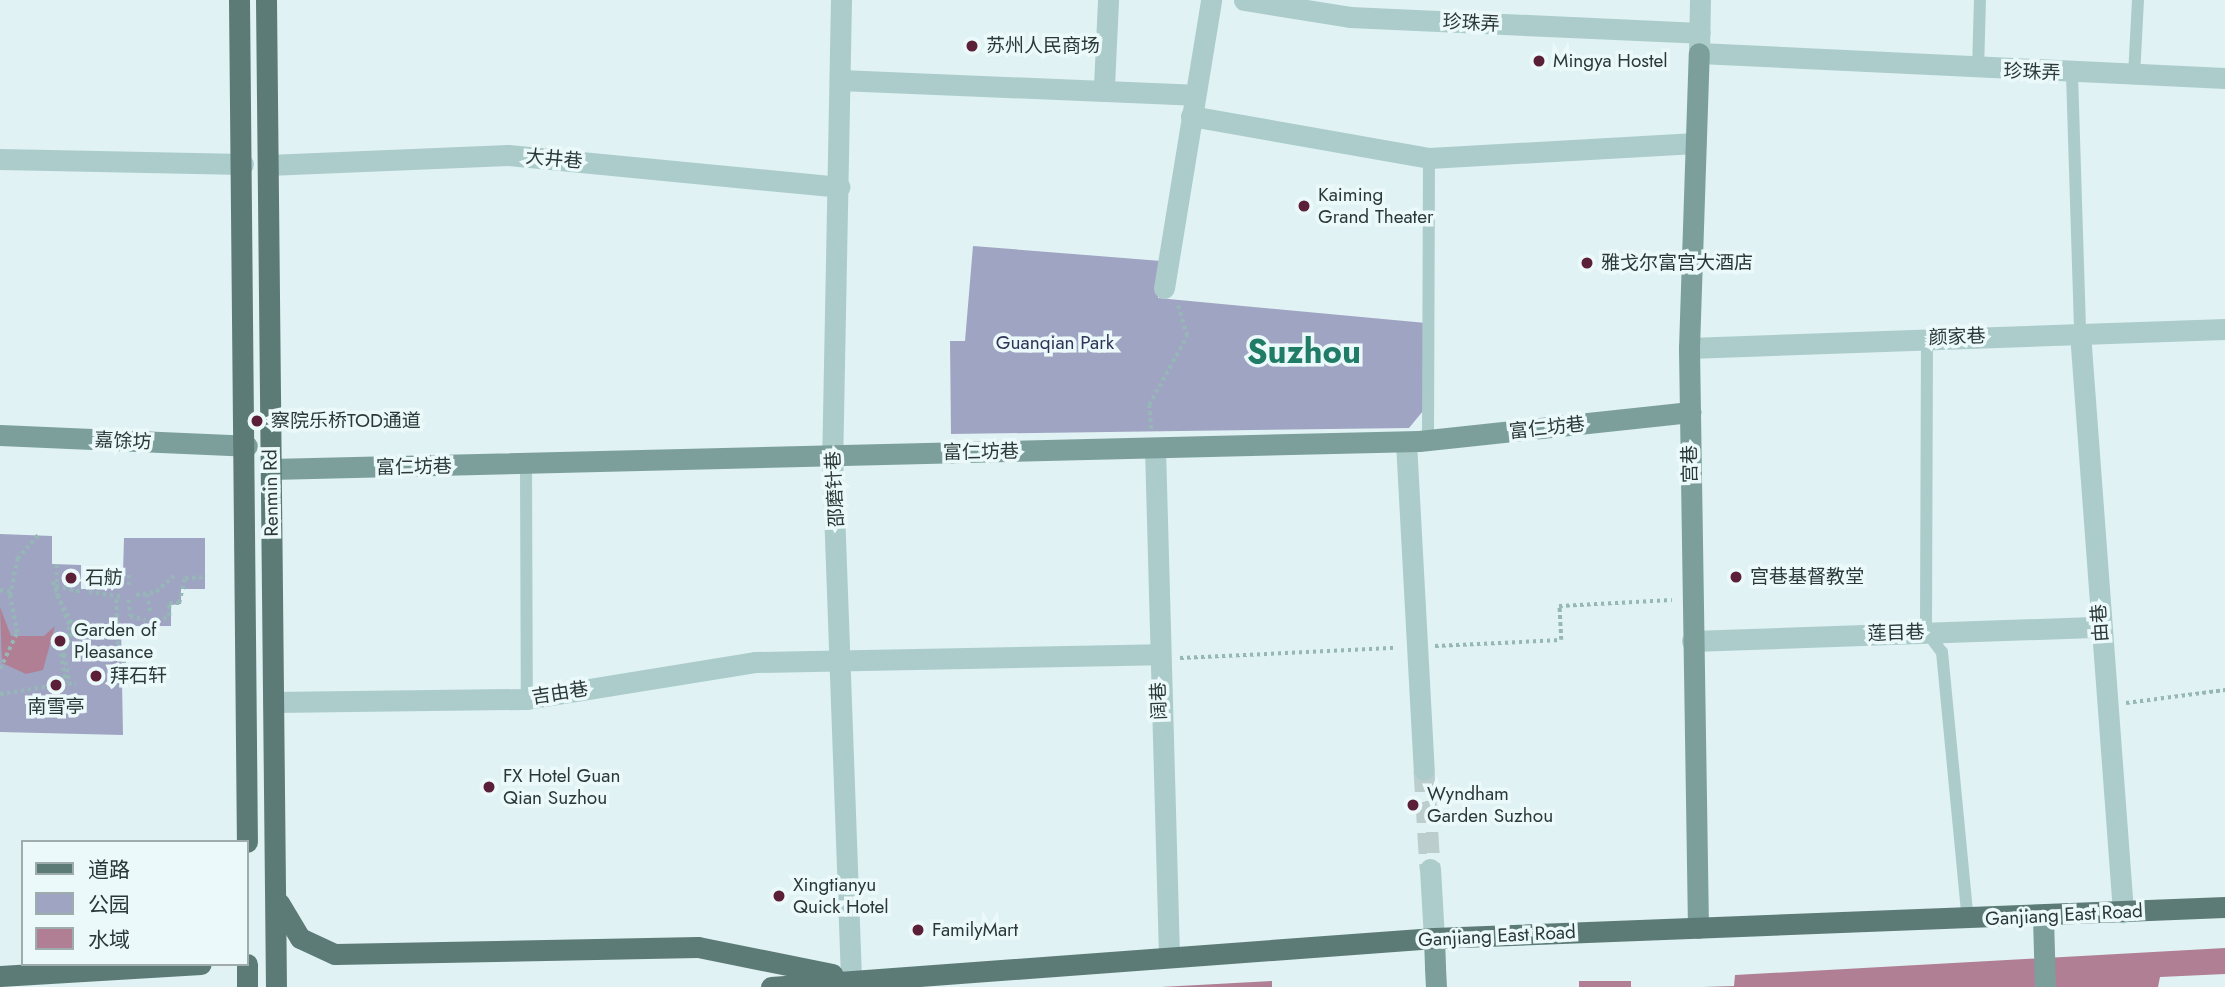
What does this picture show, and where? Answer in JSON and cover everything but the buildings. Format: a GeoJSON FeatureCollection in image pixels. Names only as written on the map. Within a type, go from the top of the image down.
{"type":"FeatureCollection","features":[{"type":"Feature","properties":{"kind":"main road","name":"Renmin Rd"},"geometry":{"type":"LineString","coordinates":[[239,0],[247,446],[247,840]]}},
{"type":"Feature","properties":{"kind":"main road","name":"Renmin Rd"},"geometry":{"type":"LineString","coordinates":[[266,0],[276,982]]}},
{"type":"Feature","properties":{"kind":"main road"},"geometry":{"type":"LineString","coordinates":[[276,894],[300,938],[335,954],[698,947],[851,978]]}},
{"type":"Feature","properties":{"kind":"main road","name":"Ganjiang East Road"},"geometry":{"type":"LineString","coordinates":[[771,987],[851,978],[1168,955],[1434,939],[2043,917],[2225,907]]}},
{"type":"Feature","properties":{"kind":"main road"},"geometry":{"type":"LineString","coordinates":[[0,976],[168,966]]}},
{"type":"Feature","properties":{"kind":"street","name":"邵磨针巷"},"geometry":{"type":"LineString","coordinates":[[841,0],[832,455],[844,660],[851,978]]}},
{"type":"Feature","properties":{"kind":"street"},"geometry":{"type":"LineString","coordinates":[[1104,86],[1108,0]]}},
{"type":"Feature","properties":{"kind":"street"},"geometry":{"type":"LineString","coordinates":[[1164,288],[1211,0]]}},
{"type":"Feature","properties":{"kind":"street","name":"珍珠弄"},"geometry":{"type":"LineString","coordinates":[[1244,0],[1350,17],[1699,43],[1978,70],[2225,78]]}},
{"type":"Feature","properties":{"kind":"street","name":"宫巷"},"geometry":{"type":"LineString","coordinates":[[1698,928],[1689,348],[1700,0]]}},
{"type":"Feature","properties":{"kind":"street"},"geometry":{"type":"LineString","coordinates":[[840,80],[1104,86],[1429,158],[1696,143]]}},
{"type":"Feature","properties":{"kind":"street","name":"大井巷"},"geometry":{"type":"LineString","coordinates":[[268,165],[508,155],[839,187]]}},
{"type":"Feature","properties":{"kind":"street"},"geometry":{"type":"LineString","coordinates":[[0,159],[243,164]]}},
{"type":"Feature","properties":{"kind":"street","name":"颜家巷"},"geometry":{"type":"LineString","coordinates":[[1689,348],[2225,329]]}},
{"type":"Feature","properties":{"kind":"street","name":"由巷"},"geometry":{"type":"LineString","coordinates":[[2080,333],[2123,912]]}},
{"type":"Feature","properties":{"kind":"street","name":"富仁坊巷"},"geometry":{"type":"LineString","coordinates":[[271,469],[526,466],[832,455],[1406,442],[1690,412]]}},
{"type":"Feature","properties":{"kind":"street","name":"嘉馀坊"},"geometry":{"type":"LineString","coordinates":[[0,435],[247,446]]}},
{"type":"Feature","properties":{"kind":"street"},"geometry":{"type":"LineString","coordinates":[[1406,442],[1424,770]]}},
{"type":"Feature","properties":{"kind":"street","name":"阔巷"},"geometry":{"type":"LineString","coordinates":[[1155,448],[1157,654],[1168,955]]}},
{"type":"Feature","properties":{"kind":"street","name":"莲目巷"},"geometry":{"type":"LineString","coordinates":[[1692,641],[2101,627]]}},
{"type":"Feature","properties":{"kind":"street","name":"吉由巷"},"geometry":{"type":"LineString","coordinates":[[273,702],[527,698],[756,662],[1157,654]]}},
{"type":"Feature","properties":{"kind":"street"},"geometry":{"type":"LineString","coordinates":[[1430,869],[1436,977]]}},
{"type":"Feature","properties":{"kind":"street"},"geometry":{"type":"LineString","coordinates":[[2043,917],[2045,987]]}},
{"type":"Feature","properties":{"kind":"lane"},"geometry":{"type":"LineString","coordinates":[[1978,70],[1980,0]]}},
{"type":"Feature","properties":{"kind":"lane"},"geometry":{"type":"LineString","coordinates":[[2134,76],[2138,0]]}},
{"type":"Feature","properties":{"kind":"lane"},"geometry":{"type":"LineString","coordinates":[[2072,74],[2080,333]]}},
{"type":"Feature","properties":{"kind":"lane"},"geometry":{"type":"LineString","coordinates":[[1428,440],[1429,158]]}},
{"type":"Feature","properties":{"kind":"lane"},"geometry":{"type":"LineString","coordinates":[[1927,338],[1926,631],[1942,652],[1968,920]]}},
{"type":"Feature","properties":{"kind":"lane"},"geometry":{"type":"LineString","coordinates":[[526,466],[527,698]]}},
{"type":"Feature","properties":{"kind":"path"},"geometry":{"type":"LineString","coordinates":[[1155,448],[1149,405],[1187,336],[1164,288]]}},
{"type":"Feature","properties":{"kind":"path"},"geometry":{"type":"LineString","coordinates":[[0,669],[5,664],[17,634],[11,592],[20,552],[37,535]]}},
{"type":"Feature","properties":{"kind":"path"},"geometry":{"type":"LineString","coordinates":[[57,565],[55,584],[73,617],[64,654],[66,683],[76,683]]}},
{"type":"Feature","properties":{"kind":"path"},"geometry":{"type":"LineString","coordinates":[[129,575],[129,588]]}},
{"type":"Feature","properties":{"kind":"path"},"geometry":{"type":"LineString","coordinates":[[136,595],[147,594],[174,576]]}},
{"type":"Feature","properties":{"kind":"path"},"geometry":{"type":"LineString","coordinates":[[157,622],[169,616],[169,603],[179,603],[184,578],[205,578]]}},
{"type":"Feature","properties":{"kind":"path"},"geometry":{"type":"LineString","coordinates":[[55,584],[81,592]]}},
{"type":"Feature","properties":{"kind":"path"},"geometry":{"type":"LineString","coordinates":[[0,590],[11,592]]}},
{"type":"Feature","properties":{"kind":"path"},"geometry":{"type":"LineString","coordinates":[[89,592],[123,597]]}},
{"type":"Feature","properties":{"kind":"path"},"geometry":{"type":"LineString","coordinates":[[147,594],[151,614]]}},
{"type":"Feature","properties":{"kind":"path"},"geometry":{"type":"LineString","coordinates":[[115,670],[123,670],[124,659],[118,659],[116,597]]}},
{"type":"Feature","properties":{"kind":"path"},"geometry":{"type":"LineString","coordinates":[[129,600],[130,616],[146,621]]}},
{"type":"Feature","properties":{"kind":"path"},"geometry":{"type":"LineString","coordinates":[[0,694],[51,686]]}},
{"type":"Feature","properties":{"kind":"path"},"geometry":{"type":"LineString","coordinates":[[2107,706],[2225,690]]}},
{"type":"Feature","properties":{"kind":"green space","name":"Guanqian Park"},"geometry":{"type":"Polygon","coordinates":[[[973,246],[1161,261],[1158,298],[1426,323],[1423,411],[1409,428],[951,434],[950,341],[965,341],[973,246]]]}},
{"type":"Feature","properties":{"kind":"green space","name":"Garden of Pleasance"},"geometry":{"type":"Polygon","coordinates":[[[0,534],[52,536],[52,564],[81,565],[81,589],[100,589],[101,571],[123,572],[124,538],[205,538],[205,589],[181,589],[181,604],[171,605],[171,626],[121,626],[123,735],[0,732],[0,534]]]}},
{"type":"Feature","properties":{"kind":"water"},"geometry":{"type":"Polygon","coordinates":[[[0,607],[11,636],[44,636],[55,626],[43,670],[26,674],[2,663],[0,607]]]}},
{"type":"Feature","properties":{"kind":"water"},"geometry":{"type":"Polygon","coordinates":[[[2225,948],[2225,974],[2160,977],[2158,987],[1703,987],[1734,986],[1735,975],[2225,948]]]}},
{"type":"Feature","properties":{"kind":"water"},"geometry":{"type":"Polygon","coordinates":[[[1272,981],[1272,987],[1161,987],[1272,981]]]}},
{"type":"Feature","properties":{"kind":"water"},"geometry":{"type":"Polygon","coordinates":[[[1579,981],[1631,981],[1631,987],[1579,987],[1579,981]]]}},
{"type":"Feature","properties":{"kind":"tunnel"},"geometry":{"type":"LineString","coordinates":[[1424,770],[1430,869]]}},
{"type":"Feature","properties":{"kind":"place","name":"苏州人民商场"},"geometry":{"type":"Point","coordinates":[972,46]}},
{"type":"Feature","properties":{"kind":"place","name":"Mingya Hostel"},"geometry":{"type":"Point","coordinates":[1539,61]}},
{"type":"Feature","properties":{"kind":"place","name":"Kaiming Grand Theater"},"geometry":{"type":"Point","coordinates":[1304,206]}},
{"type":"Feature","properties":{"kind":"place","name":"雅戈尔富宫大酒店"},"geometry":{"type":"Point","coordinates":[1587,263]}},
{"type":"Feature","properties":{"kind":"place","name":"察院乐桥TOD通道"},"geometry":{"type":"Point","coordinates":[257,421]}},
{"type":"Feature","properties":{"kind":"place","name":"宫巷基督教堂"},"geometry":{"type":"Point","coordinates":[1736,577]}},
{"type":"Feature","properties":{"kind":"place","name":"石舫"},"geometry":{"type":"Point","coordinates":[71,578]}},
{"type":"Feature","properties":{"kind":"place","name":"Garden of Pleasance"},"geometry":{"type":"Point","coordinates":[60,641]}},
{"type":"Feature","properties":{"kind":"place","name":"拜石轩"},"geometry":{"type":"Point","coordinates":[96,676]}},
{"type":"Feature","properties":{"kind":"place","name":"南雪亭"},"geometry":{"type":"Point","coordinates":[56,685]}},
{"type":"Feature","properties":{"kind":"place","name":"FX Hotel Guan Qian Suzhou"},"geometry":{"type":"Point","coordinates":[489,787]}},
{"type":"Feature","properties":{"kind":"place","name":"Wyndham Garden Suzhou"},"geometry":{"type":"Point","coordinates":[1413,805]}},
{"type":"Feature","properties":{"kind":"place","name":"Xingtianyu Quick Hotel"},"geometry":{"type":"Point","coordinates":[779,896]}},
{"type":"Feature","properties":{"kind":"place","name":"FamilyMart"},"geometry":{"type":"Point","coordinates":[918,930]}},
{"type":"Feature","properties":{"kind":"district","name":"Suzhou"},"geometry":{"type":"Point","coordinates":[1304,352]}}]}
